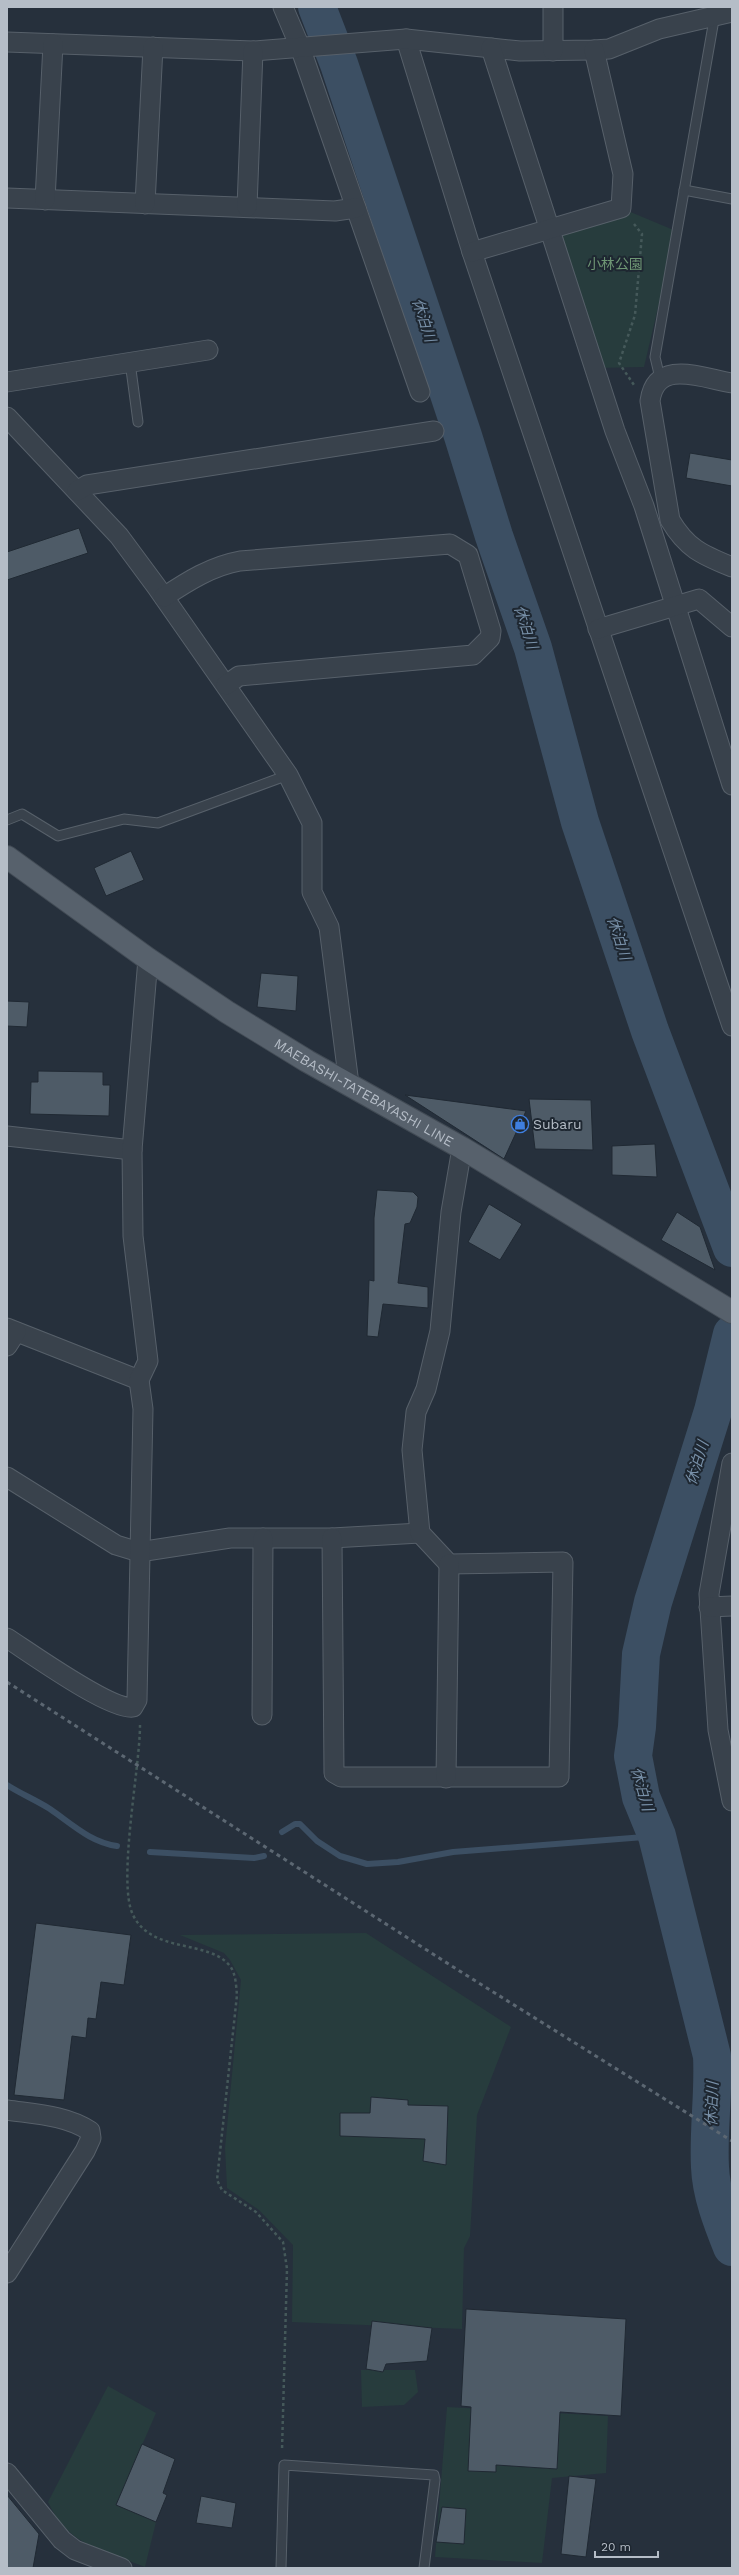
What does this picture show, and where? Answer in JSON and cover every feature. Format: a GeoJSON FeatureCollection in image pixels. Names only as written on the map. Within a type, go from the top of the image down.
{"type":"FeatureCollection","features":[{"type":"Feature","properties":{"kind":"main road","name":"MAEBASHI-TATEBAYASHI LINE"},"geometry":{"type":"LineString","coordinates":[[7,857],[148,959],[227,1012],[349,1084],[462,1148],[732,1312]]}},
{"type":"Feature","properties":{"kind":"street"},"geometry":{"type":"LineString","coordinates":[[283,7],[309,46],[356,208],[420,392]]}},
{"type":"Feature","properties":{"kind":"street"},"geometry":{"type":"LineString","coordinates":[[553,7],[553,51]]}},
{"type":"Feature","properties":{"kind":"street"},"geometry":{"type":"LineString","coordinates":[[7,42],[253,51],[406,39],[491,48],[553,51],[594,50],[609,49],[659,29],[721,11]]}},
{"type":"Feature","properties":{"kind":"street"},"geometry":{"type":"LineString","coordinates":[[406,39],[472,252],[732,1026]]}},
{"type":"Feature","properties":{"kind":"street"},"geometry":{"type":"LineString","coordinates":[[45,200],[53,44]]}},
{"type":"Feature","properties":{"kind":"street"},"geometry":{"type":"LineString","coordinates":[[145,204],[152,47]]}},
{"type":"Feature","properties":{"kind":"street"},"geometry":{"type":"LineString","coordinates":[[491,48],[675,605],[732,785]]}},
{"type":"Feature","properties":{"kind":"street"},"geometry":{"type":"LineString","coordinates":[[472,252],[621,208],[624,174],[594,50]]}},
{"type":"Feature","properties":{"kind":"street"},"geometry":{"type":"LineString","coordinates":[[247,207],[253,51]]}},
{"type":"Feature","properties":{"kind":"street"},"geometry":{"type":"LineString","coordinates":[[7,198],[336,211],[356,208]]}},
{"type":"Feature","properties":{"kind":"street"},"geometry":{"type":"LineString","coordinates":[[7,382],[208,350]]}},
{"type":"Feature","properties":{"kind":"street"},"geometry":{"type":"LineString","coordinates":[[732,384],[672,373],[656,386],[652,421],[670,520],[677,532],[697,552],[732,567]]}},
{"type":"Feature","properties":{"kind":"street"},"geometry":{"type":"LineString","coordinates":[[7,417],[119,536],[164,597],[288,776],[312,823],[312,892],[329,927],[349,1084]]}},
{"type":"Feature","properties":{"kind":"street"},"geometry":{"type":"LineString","coordinates":[[77,492],[87,486],[434,431]]}},
{"type":"Feature","properties":{"kind":"street"},"geometry":{"type":"LineString","coordinates":[[164,597],[189,580],[225,564],[240,561],[450,544],[468,555],[491,631],[490,638],[473,654],[239,676],[226,686]]}},
{"type":"Feature","properties":{"kind":"street"},"geometry":{"type":"LineString","coordinates":[[598,629],[699,599],[732,627]]}},
{"type":"Feature","properties":{"kind":"street"},"geometry":{"type":"LineString","coordinates":[[7,1638],[106,1701],[126,1708],[133,1707],[137,1694],[143,1408],[139,1380],[148,1361],[133,1236],[132,1150],[148,959]]}},
{"type":"Feature","properties":{"kind":"street"},"geometry":{"type":"LineString","coordinates":[[7,1136],[132,1150]]}},
{"type":"Feature","properties":{"kind":"street"},"geometry":{"type":"LineString","coordinates":[[446,1778],[449,1564],[420,1533],[412,1450],[416,1412],[426,1389],[440,1331],[451,1212],[462,1148]]}},
{"type":"Feature","properties":{"kind":"street"},"geometry":{"type":"LineString","coordinates":[[10,1335],[139,1380]]}},
{"type":"Feature","properties":{"kind":"street"},"geometry":{"type":"LineString","coordinates":[[732,1463],[709,1594],[709,1607],[724,1705],[718,1730],[729,1762],[732,1801]]}},
{"type":"Feature","properties":{"kind":"street"},"geometry":{"type":"LineString","coordinates":[[7,1477],[116,1545],[139,1552],[230,1538],[332,1538],[420,1533]]}},
{"type":"Feature","properties":{"kind":"street"},"geometry":{"type":"LineString","coordinates":[[262,1715],[263,1538]]}},
{"type":"Feature","properties":{"kind":"street"},"geometry":{"type":"LineString","coordinates":[[332,1538],[334,1773],[341,1777],[446,1778],[559,1776],[563,1562],[449,1564]]}},
{"type":"Feature","properties":{"kind":"street"},"geometry":{"type":"LineString","coordinates":[[709,1607],[732,1606]]}},
{"type":"Feature","properties":{"kind":"street"},"geometry":{"type":"LineString","coordinates":[[7,2110],[58,2118],[80,2124],[90,2131],[91,2138],[85,2151],[7,2273]]}},
{"type":"Feature","properties":{"kind":"street"},"geometry":{"type":"LineString","coordinates":[[7,2473],[62,2540],[80,2552],[122,2568]]}},
{"type":"Feature","properties":{"kind":"lane"},"geometry":{"type":"LineString","coordinates":[[656,386],[655,357],[684,190],[721,11]]}},
{"type":"Feature","properties":{"kind":"lane"},"geometry":{"type":"LineString","coordinates":[[684,190],[732,199]]}},
{"type":"Feature","properties":{"kind":"lane"},"geometry":{"type":"LineString","coordinates":[[130,362],[138,422]]}},
{"type":"Feature","properties":{"kind":"lane"},"geometry":{"type":"LineString","coordinates":[[7,820],[22,814],[58,836],[124,819],[158,823],[288,776]]}},
{"type":"Feature","properties":{"kind":"lane"},"geometry":{"type":"LineString","coordinates":[[281,2568],[284,2466],[434,2475],[435,2480],[424,2568]]}},
{"type":"Feature","properties":{"kind":"path"},"geometry":{"type":"LineString","coordinates":[[621,208],[642,234],[635,315],[620,363],[638,389],[656,386]]}},
{"type":"Feature","properties":{"kind":"path"},"geometry":{"type":"LineString","coordinates":[[133,1707],[139,1716],[140,1726],[128,1866],[129,1903],[134,1916],[149,1934],[166,1941],[212,1955],[230,1966],[235,1976],[237,2002],[217,2180],[222,2190],[256,2212],[283,2242],[287,2269],[282,2448],[284,2466]]}},
{"type":"Feature","properties":{"kind":"green space","name":"小林公園"},"geometry":{"type":"Polygon","coordinates":[[[621,208],[676,231],[644,367],[595,368],[549,230],[621,208]]]}},
{"type":"Feature","properties":{"kind":"green space"},"geometry":{"type":"Polygon","coordinates":[[[366,1933],[511,2027],[477,2115],[470,2236],[464,2248],[462,2329],[292,2322],[293,2245],[259,2210],[227,2188],[225,2148],[241,1980],[230,1960],[224,1953],[180,1935],[366,1933]]]}},
{"type":"Feature","properties":{"kind":"green space"},"geometry":{"type":"Polygon","coordinates":[[[361,2370],[415,2370],[418,2392],[404,2405],[362,2407],[361,2370]]]}},
{"type":"Feature","properties":{"kind":"green space"},"geometry":{"type":"Polygon","coordinates":[[[108,2386],[156,2413],[116,2505],[156,2522],[145,2567],[101,2551],[76,2537],[56,2517],[48,2502],[108,2386]]]}},
{"type":"Feature","properties":{"kind":"green space"},"geometry":{"type":"Polygon","coordinates":[[[447,2407],[608,2416],[606,2473],[552,2478],[542,2563],[435,2557],[447,2407]]]}},
{"type":"Feature","properties":{"kind":"building"},"geometry":{"type":"Polygon","coordinates":[[[690,453],[732,460],[732,486],[686,478],[690,453]]]}},
{"type":"Feature","properties":{"kind":"building"},"geometry":{"type":"Polygon","coordinates":[[[79,528],[88,553],[7,580],[7,552],[79,528]]]}},
{"type":"Feature","properties":{"kind":"building"},"geometry":{"type":"Polygon","coordinates":[[[131,851],[144,880],[106,896],[94,868],[131,851]]]}},
{"type":"Feature","properties":{"kind":"building"},"geometry":{"type":"Polygon","coordinates":[[[261,973],[298,976],[296,1011],[257,1007],[261,973]]]}},
{"type":"Feature","properties":{"kind":"building"},"geometry":{"type":"Polygon","coordinates":[[[7,1001],[29,1002],[27,1027],[7,1026],[7,1001]]]}},
{"type":"Feature","properties":{"kind":"building"},"geometry":{"type":"Polygon","coordinates":[[[38,1071],[103,1072],[103,1085],[110,1085],[109,1116],[30,1114],[31,1082],[38,1082],[38,1071]]]}},
{"type":"Feature","properties":{"kind":"building"},"geometry":{"type":"Polygon","coordinates":[[[405,1095],[526,1111],[504,1159],[405,1095]]]}},
{"type":"Feature","properties":{"kind":"building"},"geometry":{"type":"Polygon","coordinates":[[[529,1099],[591,1100],[593,1150],[535,1149],[529,1099]]]}},
{"type":"Feature","properties":{"kind":"building"},"geometry":{"type":"Polygon","coordinates":[[[655,1144],[657,1177],[612,1175],[612,1146],[655,1144]]]}},
{"type":"Feature","properties":{"kind":"building"},"geometry":{"type":"Polygon","coordinates":[[[377,1190],[413,1192],[418,1197],[417,1207],[410,1223],[405,1224],[398,1283],[428,1287],[428,1308],[383,1304],[378,1337],[367,1336],[369,1280],[374,1281],[374,1218],[377,1190]]]}},
{"type":"Feature","properties":{"kind":"building"},"geometry":{"type":"Polygon","coordinates":[[[489,1204],[522,1224],[500,1260],[468,1242],[489,1204]]]}},
{"type":"Feature","properties":{"kind":"building"},"geometry":{"type":"Polygon","coordinates":[[[677,1212],[700,1227],[715,1270],[661,1240],[677,1212]]]}},
{"type":"Feature","properties":{"kind":"building"},"geometry":{"type":"Polygon","coordinates":[[[36,1923],[131,1935],[124,1985],[101,1982],[96,2019],[88,2018],[86,2038],[72,2036],[64,2100],[14,2095],[36,1923]]]}},
{"type":"Feature","properties":{"kind":"building"},"geometry":{"type":"Polygon","coordinates":[[[371,2097],[408,2100],[408,2105],[448,2106],[446,2165],[423,2161],[425,2139],[340,2136],[340,2113],[370,2113],[371,2097]]]}},
{"type":"Feature","properties":{"kind":"building"},"geometry":{"type":"Polygon","coordinates":[[[466,2309],[626,2319],[621,2416],[560,2412],[557,2469],[496,2465],[496,2472],[468,2471],[471,2407],[461,2406],[466,2309]]]}},
{"type":"Feature","properties":{"kind":"building"},"geometry":{"type":"Polygon","coordinates":[[[372,2321],[432,2328],[427,2361],[386,2364],[383,2372],[366,2369],[372,2321]]]}},
{"type":"Feature","properties":{"kind":"building"},"geometry":{"type":"Polygon","coordinates":[[[142,2444],[175,2459],[163,2493],[167,2495],[156,2522],[116,2505],[142,2444]]]}},
{"type":"Feature","properties":{"kind":"building"},"geometry":{"type":"Polygon","coordinates":[[[569,2476],[596,2479],[586,2557],[561,2554],[569,2476]]]}},
{"type":"Feature","properties":{"kind":"building"},"geometry":{"type":"Polygon","coordinates":[[[7,2495],[39,2534],[33,2568],[7,2568],[7,2495]]]}},
{"type":"Feature","properties":{"kind":"building"},"geometry":{"type":"Polygon","coordinates":[[[201,2496],[236,2503],[232,2528],[196,2523],[201,2496]]]}},
{"type":"Feature","properties":{"kind":"building"},"geometry":{"type":"Polygon","coordinates":[[[442,2507],[466,2509],[464,2544],[436,2542],[442,2507]]]}},
{"type":"Feature","properties":{"kind":"waterway","name":"休泊川"},"geometry":{"type":"LineString","coordinates":[[317,7],[339,64],[463,436],[494,536],[533,648],[580,822],[650,1031],[732,1248]]}},
{"type":"Feature","properties":{"kind":"waterway","name":"休泊川"},"geometry":{"type":"LineString","coordinates":[[732,1334],[713,1411],[653,1602],[641,1654],[637,1727],[633,1756],[641,1797],[657,1836],[712,2056],[710,2125],[710,2167],[712,2187],[724,2228],[732,2247]]}},
{"type":"Feature","properties":{"kind":"waterway"},"geometry":{"type":"LineString","coordinates":[[7,1785],[50,1809],[98,1841],[117,1846]]}},
{"type":"Feature","properties":{"kind":"waterway"},"geometry":{"type":"LineString","coordinates":[[282,1832],[295,1824],[300,1824],[317,1841],[340,1856],[367,1864],[398,1862],[453,1852],[657,1836]]}},
{"type":"Feature","properties":{"kind":"waterway"},"geometry":{"type":"LineString","coordinates":[[150,1852],[254,1858],[264,1856]]}},
{"type":"Feature","properties":{"kind":"railway"},"geometry":{"type":"LineString","coordinates":[[7,1682],[458,1970],[732,2141]]}},
{"type":"Feature","properties":{"kind":"place","name":"Subaru"},"geometry":{"type":"Point","coordinates":[520,1124]}}]}
